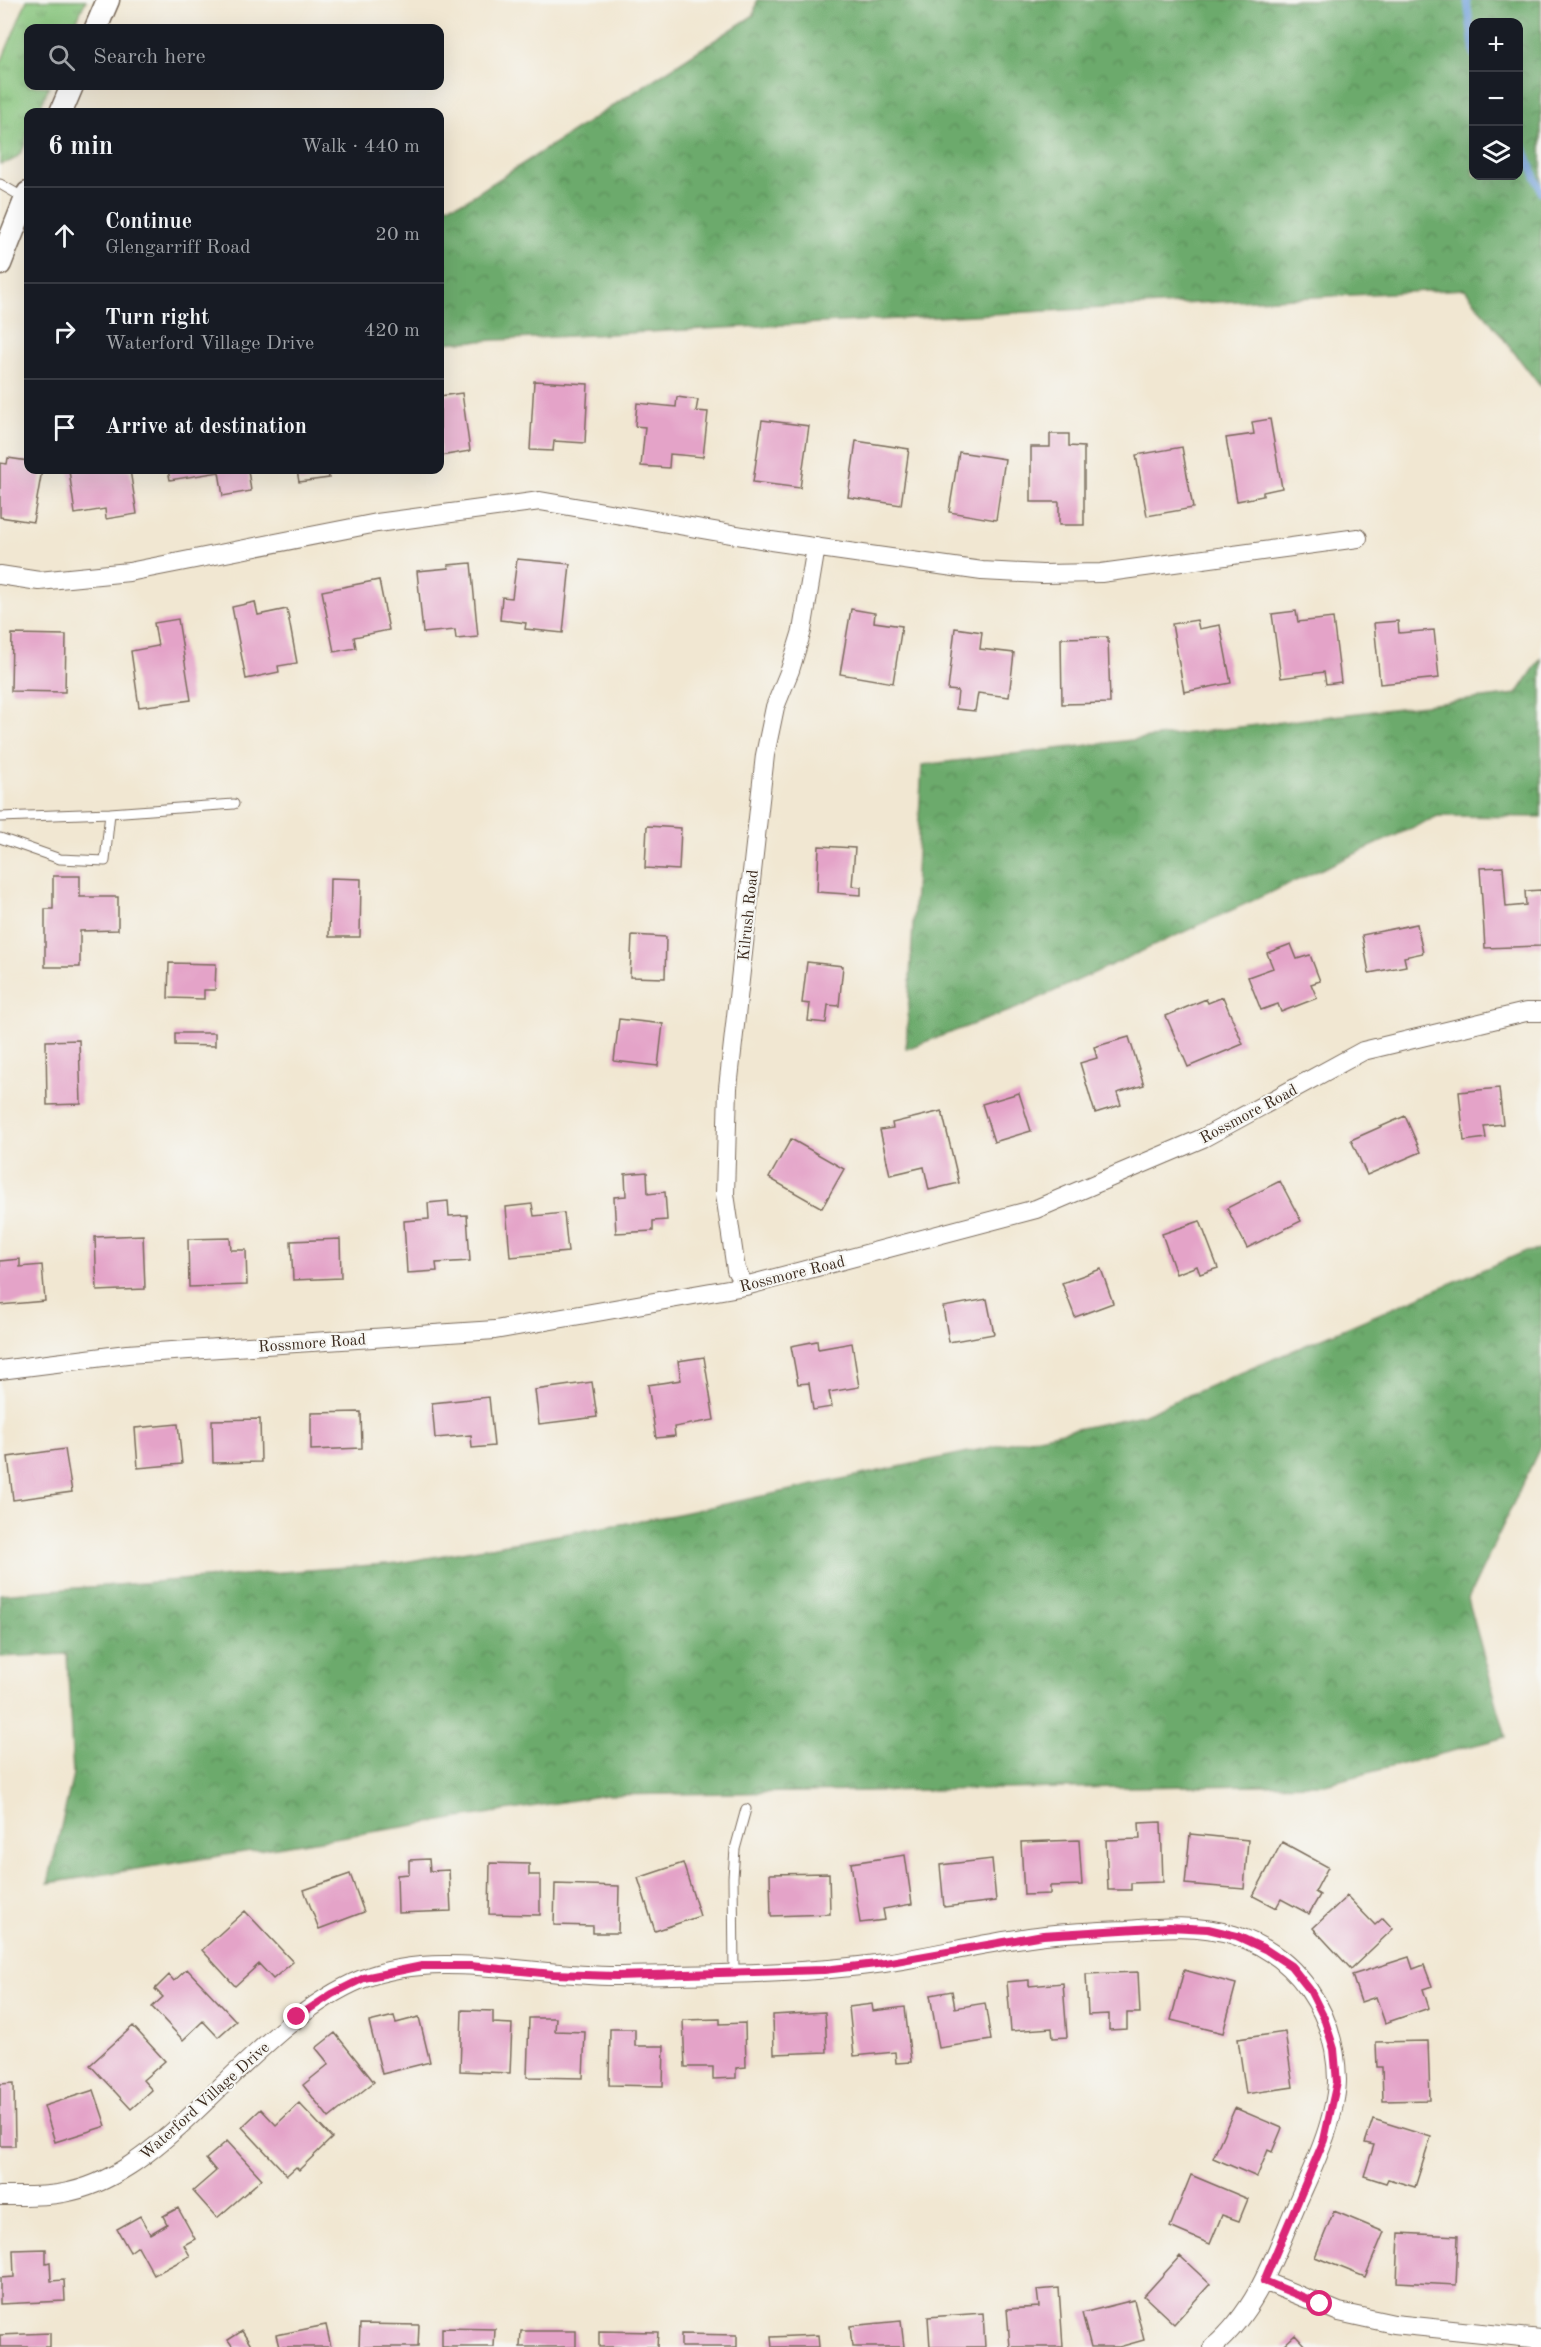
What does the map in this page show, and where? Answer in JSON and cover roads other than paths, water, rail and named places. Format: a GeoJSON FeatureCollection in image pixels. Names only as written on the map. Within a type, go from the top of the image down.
{"type":"FeatureCollection","features":[{"type":"Feature","properties":{"kind":"street"},"geometry":{"type":"LineString","coordinates":[[98,24],[108,0]]}},
{"type":"Feature","properties":{"kind":"street"},"geometry":{"type":"LineString","coordinates":[[64,108],[70,90]]}},
{"type":"Feature","properties":{"kind":"street"},"geometry":{"type":"LineString","coordinates":[[0,264],[24,204]]}},
{"type":"Feature","properties":{"kind":"street"},"geometry":{"type":"LineString","coordinates":[[0,575],[39,581],[129,572],[376,523],[540,501],[816,548],[981,571],[1042,574],[1101,573],[1358,538]]}},
{"type":"Feature","properties":{"kind":"street","name":"Kilrush Road"},"geometry":{"type":"LineString","coordinates":[[745,1286],[736,1270],[725,1194],[728,1088],[765,755],[775,707],[802,631],[816,548]]}},
{"type":"Feature","properties":{"kind":"street","name":"Rossmore Road"},"geometry":{"type":"LineString","coordinates":[[0,1370],[127,1354],[495,1330],[745,1286],[1036,1209],[1203,1138],[1363,1051],[1526,1012],[1541,1012]]}},
{"type":"Feature","properties":{"kind":"street","name":"Waterford Village Drive"},"geometry":{"type":"LineString","coordinates":[[0,2196],[66,2193],[123,2170],[156,2147],[297,2017],[332,1994],[364,1978],[422,1966],[470,1966],[553,1974],[616,1976],[824,1970],[885,1963],[1043,1935],[1169,1927],[1208,1929],[1237,1936],[1265,1949],[1291,1966],[1310,1990],[1324,2018],[1334,2049],[1337,2082],[1324,2140],[1264,2281],[1240,2318],[1214,2347]]}},
{"type":"Feature","properties":{"kind":"street"},"geometry":{"type":"LineString","coordinates":[[1264,2281],[1339,2312],[1394,2324],[1541,2339]]}},
{"type":"Feature","properties":{"kind":"lane"},"geometry":{"type":"LineString","coordinates":[[0,184],[24,195]]}},
{"type":"Feature","properties":{"kind":"lane"},"geometry":{"type":"LineString","coordinates":[[0,817],[110,813],[234,804]]}},
{"type":"Feature","properties":{"kind":"lane"},"geometry":{"type":"LineString","coordinates":[[0,838],[60,859],[105,861],[110,813]]}},
{"type":"Feature","properties":{"kind":"lane"},"geometry":{"type":"LineString","coordinates":[[734,1972],[735,1849],[746,1809]]}},
{"type":"Feature","properties":{"kind":"waterway"},"geometry":{"type":"LineString","coordinates":[[1467,0],[1469,18]]}},
{"type":"Feature","properties":{"kind":"waterway"},"geometry":{"type":"LineString","coordinates":[[1523,146],[1541,192]]}}]}
